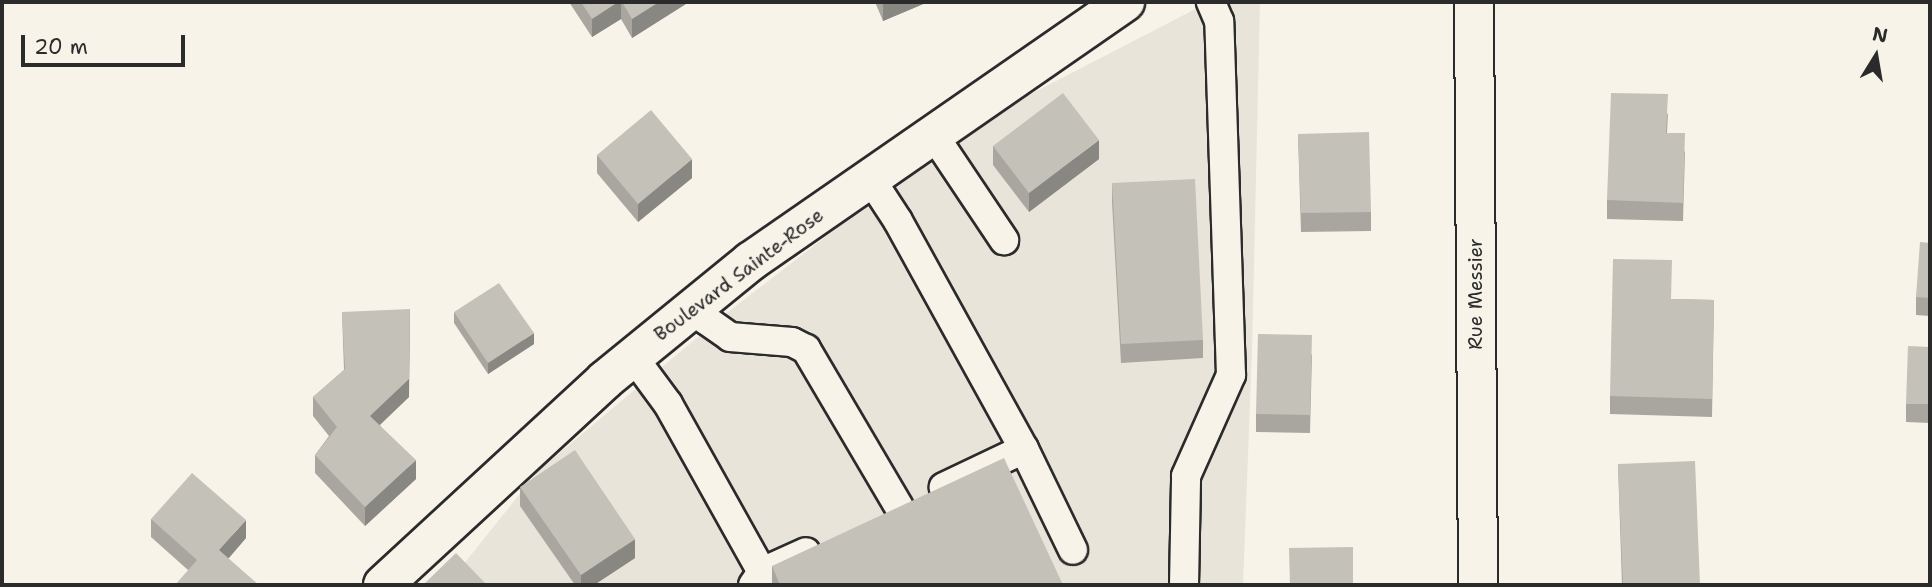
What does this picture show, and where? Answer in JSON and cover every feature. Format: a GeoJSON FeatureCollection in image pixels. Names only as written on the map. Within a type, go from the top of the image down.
{"type":"FeatureCollection","features":[{"type":"Feature","properties":{"kind":"street","name":"Boulevard Sainte-Rose"},"geometry":{"type":"LineString","coordinates":[[383,585],[484,488],[751,261],[1125,2]]}},
{"type":"Feature","properties":{"kind":"street","name":"Rue Messier"},"geometry":{"type":"LineString","coordinates":[[1474,2],[1478,585]]}},
{"type":"Feature","properties":{"kind":"lane"},"geometry":{"type":"LineString","coordinates":[[1184,585],[1186,476],[1231,375],[1219,21],[1211,2]]}},
{"type":"Feature","properties":{"kind":"lane"},"geometry":{"type":"LineString","coordinates":[[933,134],[1004,240]]}},
{"type":"Feature","properties":{"kind":"lane"},"geometry":{"type":"LineString","coordinates":[[870,178],[898,221],[1024,449],[1073,550]]}},
{"type":"Feature","properties":{"kind":"lane"},"geometry":{"type":"LineString","coordinates":[[695,306],[706,320],[730,337],[792,342],[806,349],[887,513],[1024,449]]}},
{"type":"Feature","properties":{"kind":"lane"},"geometry":{"type":"LineString","coordinates":[[634,358],[674,414],[758,579],[824,543]]}},
{"type":"Feature","properties":{"kind":"shaded area"},"geometry":{"type":"Polygon","coordinates":[[[1209,2],[1260,2],[1252,351],[1243,585],[447,585],[539,470],[723,316],[969,126],[1209,2]]]}},
{"type":"Feature","properties":{"kind":"building"},"geometry":{"type":"Polygon","coordinates":[[[581,2],[618,2],[592,19],[581,2]]]}},
{"type":"Feature","properties":{"kind":"building"},"geometry":{"type":"Polygon","coordinates":[[[622,2],[659,2],[632,19],[622,2]]]}},
{"type":"Feature","properties":{"kind":"building"},"geometry":{"type":"Polygon","coordinates":[[[1063,93],[1099,140],[1029,193],[993,146],[1063,93]]]}},
{"type":"Feature","properties":{"kind":"building"},"geometry":{"type":"Polygon","coordinates":[[[1611,93],[1668,94],[1666,133],[1685,133],[1683,203],[1607,200],[1611,93]]]}},
{"type":"Feature","properties":{"kind":"building"},"geometry":{"type":"Polygon","coordinates":[[[651,110],[692,159],[638,204],[597,155],[651,110]]]}},
{"type":"Feature","properties":{"kind":"building"},"geometry":{"type":"Polygon","coordinates":[[[1369,132],[1371,212],[1301,213],[1298,134],[1369,132]]]}},
{"type":"Feature","properties":{"kind":"building"},"geometry":{"type":"Polygon","coordinates":[[[1195,179],[1203,340],[1121,344],[1112,183],[1195,179]]]}},
{"type":"Feature","properties":{"kind":"building"},"geometry":{"type":"Polygon","coordinates":[[[1920,242],[1930,243],[1930,298],[1916,297],[1920,242]]]}},
{"type":"Feature","properties":{"kind":"building"},"geometry":{"type":"Polygon","coordinates":[[[1613,259],[1672,260],[1671,299],[1714,300],[1712,399],[1610,396],[1613,259]]]}},
{"type":"Feature","properties":{"kind":"building"},"geometry":{"type":"Polygon","coordinates":[[[499,283],[534,333],[488,363],[454,312],[499,283]]]}},
{"type":"Feature","properties":{"kind":"building"},"geometry":{"type":"Polygon","coordinates":[[[410,309],[409,379],[370,416],[416,460],[365,507],[315,455],[337,427],[313,397],[345,369],[342,312],[410,309]]]}},
{"type":"Feature","properties":{"kind":"building"},"geometry":{"type":"Polygon","coordinates":[[[1258,334],[1312,335],[1310,415],[1256,414],[1258,334]]]}},
{"type":"Feature","properties":{"kind":"building"},"geometry":{"type":"Polygon","coordinates":[[[1908,346],[1930,347],[1930,404],[1906,404],[1908,346]]]}},
{"type":"Feature","properties":{"kind":"building"},"geometry":{"type":"Polygon","coordinates":[[[575,450],[635,539],[581,575],[520,487],[575,450]]]}},
{"type":"Feature","properties":{"kind":"building"},"geometry":{"type":"Polygon","coordinates":[[[1004,458],[1063,585],[780,585],[772,566],[1004,458]]]}},
{"type":"Feature","properties":{"kind":"building"},"geometry":{"type":"Polygon","coordinates":[[[1695,461],[1700,585],[1623,585],[1618,464],[1695,461]]]}},
{"type":"Feature","properties":{"kind":"building"},"geometry":{"type":"Polygon","coordinates":[[[192,473],[246,520],[219,550],[259,585],[175,585],[197,560],[151,519],[192,473]]]}},
{"type":"Feature","properties":{"kind":"building"},"geometry":{"type":"Polygon","coordinates":[[[1353,547],[1353,585],[1290,585],[1289,548],[1353,547]]]}},
{"type":"Feature","properties":{"kind":"building"},"geometry":{"type":"Polygon","coordinates":[[[456,553],[487,585],[423,585],[456,553]]]}}]}
